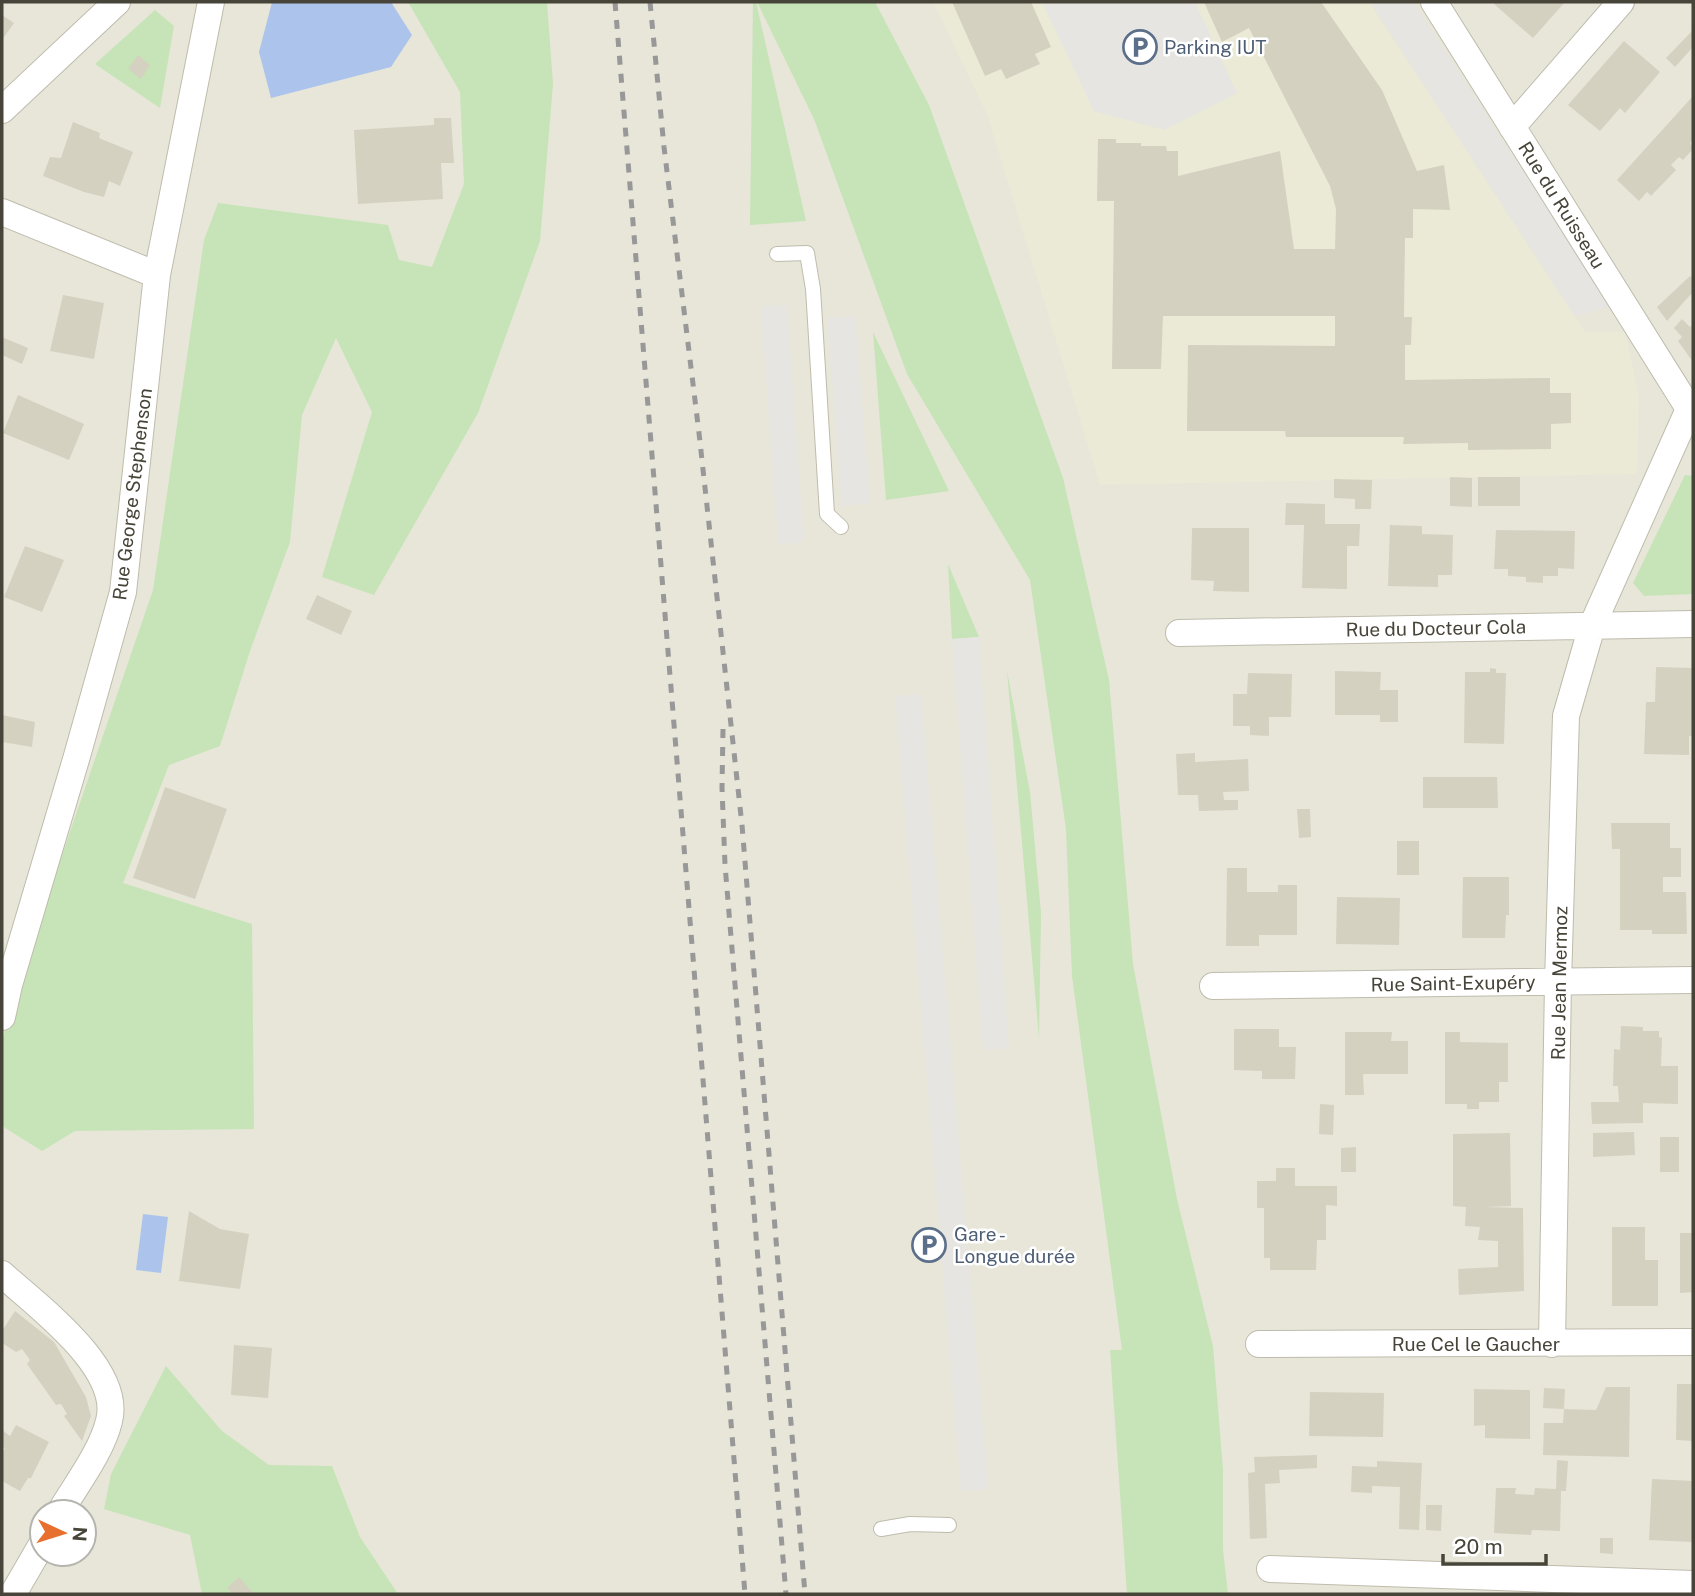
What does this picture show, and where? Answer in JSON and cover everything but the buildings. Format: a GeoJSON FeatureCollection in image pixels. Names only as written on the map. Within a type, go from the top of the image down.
{"type":"FeatureCollection","features":[{"type":"Feature","properties":{"kind":"street"},"geometry":{"type":"LineString","coordinates":[[2,110],[117,2]]}},
{"type":"Feature","properties":{"kind":"street","name":"Rue George Stephenson"},"geometry":{"type":"LineString","coordinates":[[2,1017],[123,592],[157,275],[211,2]]}},
{"type":"Feature","properties":{"kind":"street","name":"Rue du Ruisseau"},"geometry":{"type":"LineString","coordinates":[[1434,2],[1692,410],[1592,626]]}},
{"type":"Feature","properties":{"kind":"street"},"geometry":{"type":"LineString","coordinates":[[1512,127],[1621,2]]}},
{"type":"Feature","properties":{"kind":"street"},"geometry":{"type":"LineString","coordinates":[[2,212],[157,275]]}},
{"type":"Feature","properties":{"kind":"street","name":"Rue du Docteur Cola"},"geometry":{"type":"LineString","coordinates":[[1179,633],[1693,624]]}},
{"type":"Feature","properties":{"kind":"street","name":"Rue Jean Mermoz"},"geometry":{"type":"LineString","coordinates":[[1552,1344],[1566,716],[1592,626]]}},
{"type":"Feature","properties":{"kind":"street","name":"Rue Saint-Exupéry"},"geometry":{"type":"LineString","coordinates":[[1213,986],[1693,979]]}},
{"type":"Feature","properties":{"kind":"street"},"geometry":{"type":"LineString","coordinates":[[2,1274],[56,1323],[90,1359],[104,1380],[111,1402],[105,1435],[68,1498]]}},
{"type":"Feature","properties":{"kind":"street","name":"Rue Cel le Gaucher"},"geometry":{"type":"LineString","coordinates":[[1259,1344],[1693,1342]]}},
{"type":"Feature","properties":{"kind":"street"},"geometry":{"type":"LineString","coordinates":[[13,1594],[28,1568]]}},
{"type":"Feature","properties":{"kind":"street"},"geometry":{"type":"LineString","coordinates":[[1270,1569],[1605,1587],[1693,1584]]}},
{"type":"Feature","properties":{"kind":"lane"},"geometry":{"type":"LineString","coordinates":[[777,254],[807,253],[813,289],[827,514],[841,527]]}},
{"type":"Feature","properties":{"kind":"lane"},"geometry":{"type":"LineString","coordinates":[[881,1528],[911,1524],[949,1525]]}},
{"type":"Feature","properties":{"kind":"shaded area"},"geometry":{"type":"Polygon","coordinates":[[[2,2],[1693,2],[1693,1594],[2,1594],[2,2]]]}},
{"type":"Feature","properties":{"kind":"shaded area"},"geometry":{"type":"Polygon","coordinates":[[[933,2],[1369,2],[1585,332],[1625,332],[1639,397],[1637,474],[1100,485],[987,114],[933,2]]]}},
{"type":"Feature","properties":{"kind":"shaded area","name":"Parking IUT"},"geometry":{"type":"Polygon","coordinates":[[[1042,2],[1195,2],[1237,93],[1164,130],[1094,111],[1042,2]]]}},
{"type":"Feature","properties":{"kind":"shaded area"},"geometry":{"type":"Polygon","coordinates":[[[1370,2],[1413,2],[1611,307],[1575,316],[1370,2]]]}},
{"type":"Feature","properties":{"kind":"shaded area"},"geometry":{"type":"Polygon","coordinates":[[[787,305],[804,542],[778,544],[761,307],[787,305]]]}},
{"type":"Feature","properties":{"kind":"shaded area"},"geometry":{"type":"Polygon","coordinates":[[[855,316],[870,503],[842,506],[827,318],[855,316]]]}},
{"type":"Feature","properties":{"kind":"shaded area"},"geometry":{"type":"Polygon","coordinates":[[[979,637],[1009,1048],[983,1050],[952,639],[979,637]]]}},
{"type":"Feature","properties":{"kind":"shaded area"},"geometry":{"type":"Polygon","coordinates":[[[921,694],[988,1489],[961,1491],[895,696],[921,694]]]}},
{"type":"Feature","properties":{"kind":"green space"},"geometry":{"type":"Polygon","coordinates":[[[408,2],[547,2],[553,84],[540,241],[478,413],[374,595],[322,577],[372,412],[336,338],[302,415],[290,542],[250,651],[220,746],[169,765],[123,883],[252,924],[254,1129],[75,1131],[42,1151],[2,1126],[2,1041],[26,960],[153,590],[204,240],[218,203],[388,225],[399,260],[432,267],[464,184],[460,92],[408,2]]]}},
{"type":"Feature","properties":{"kind":"green space"},"geometry":{"type":"Polygon","coordinates":[[[753,2],[756,2],[806,221],[750,225],[753,2]]]}},
{"type":"Feature","properties":{"kind":"green space"},"geometry":{"type":"Polygon","coordinates":[[[757,2],[875,2],[929,105],[1063,478],[1109,680],[1133,964],[1177,1199],[1213,1346],[1223,1470],[1223,1549],[1228,1594],[1127,1594],[1110,1350],[1122,1350],[1072,976],[1066,829],[1030,580],[907,374],[814,119],[757,2]]]}},
{"type":"Feature","properties":{"kind":"green space"},"geometry":{"type":"Polygon","coordinates":[[[155,10],[174,26],[160,108],[95,64],[155,10]]]}},
{"type":"Feature","properties":{"kind":"green space"},"geometry":{"type":"Polygon","coordinates":[[[873,332],[949,491],[886,500],[873,332]]]}},
{"type":"Feature","properties":{"kind":"green space"},"geometry":{"type":"Polygon","coordinates":[[[1685,475],[1693,476],[1693,594],[1644,596],[1633,583],[1685,475]]]}},
{"type":"Feature","properties":{"kind":"green space"},"geometry":{"type":"Polygon","coordinates":[[[948,564],[979,637],[952,639],[948,564]]]}},
{"type":"Feature","properties":{"kind":"green space"},"geometry":{"type":"Polygon","coordinates":[[[1007,671],[1030,792],[1041,913],[1039,1038],[1007,671]]]}},
{"type":"Feature","properties":{"kind":"green space"},"geometry":{"type":"Polygon","coordinates":[[[166,1366],[222,1431],[269,1465],[332,1466],[360,1537],[398,1594],[202,1594],[190,1535],[104,1509],[111,1474],[166,1366]]]}},
{"type":"Feature","properties":{"kind":"water"},"geometry":{"type":"Polygon","coordinates":[[[272,2],[391,2],[412,35],[391,67],[271,98],[259,52],[272,2]]]}},
{"type":"Feature","properties":{"kind":"water"},"geometry":{"type":"Polygon","coordinates":[[[143,1214],[168,1217],[161,1273],[136,1270],[143,1214]]]}},
{"type":"Feature","properties":{"kind":"railway"},"geometry":{"type":"LineString","coordinates":[[615,2],[745,1594]]}},
{"type":"Feature","properties":{"kind":"railway"},"geometry":{"type":"LineString","coordinates":[[650,2],[664,147],[742,825],[805,1594]]}},
{"type":"Feature","properties":{"kind":"railway"},"geometry":{"type":"LineString","coordinates":[[723,729],[725,865],[786,1594]]}},
{"type":"Feature","properties":{"kind":"place","name":"Parking IUT"},"geometry":{"type":"Point","coordinates":[1140,47]}},
{"type":"Feature","properties":{"kind":"place","name":"Gare - Longue durée"},"geometry":{"type":"Point","coordinates":[929,1245]}}]}
